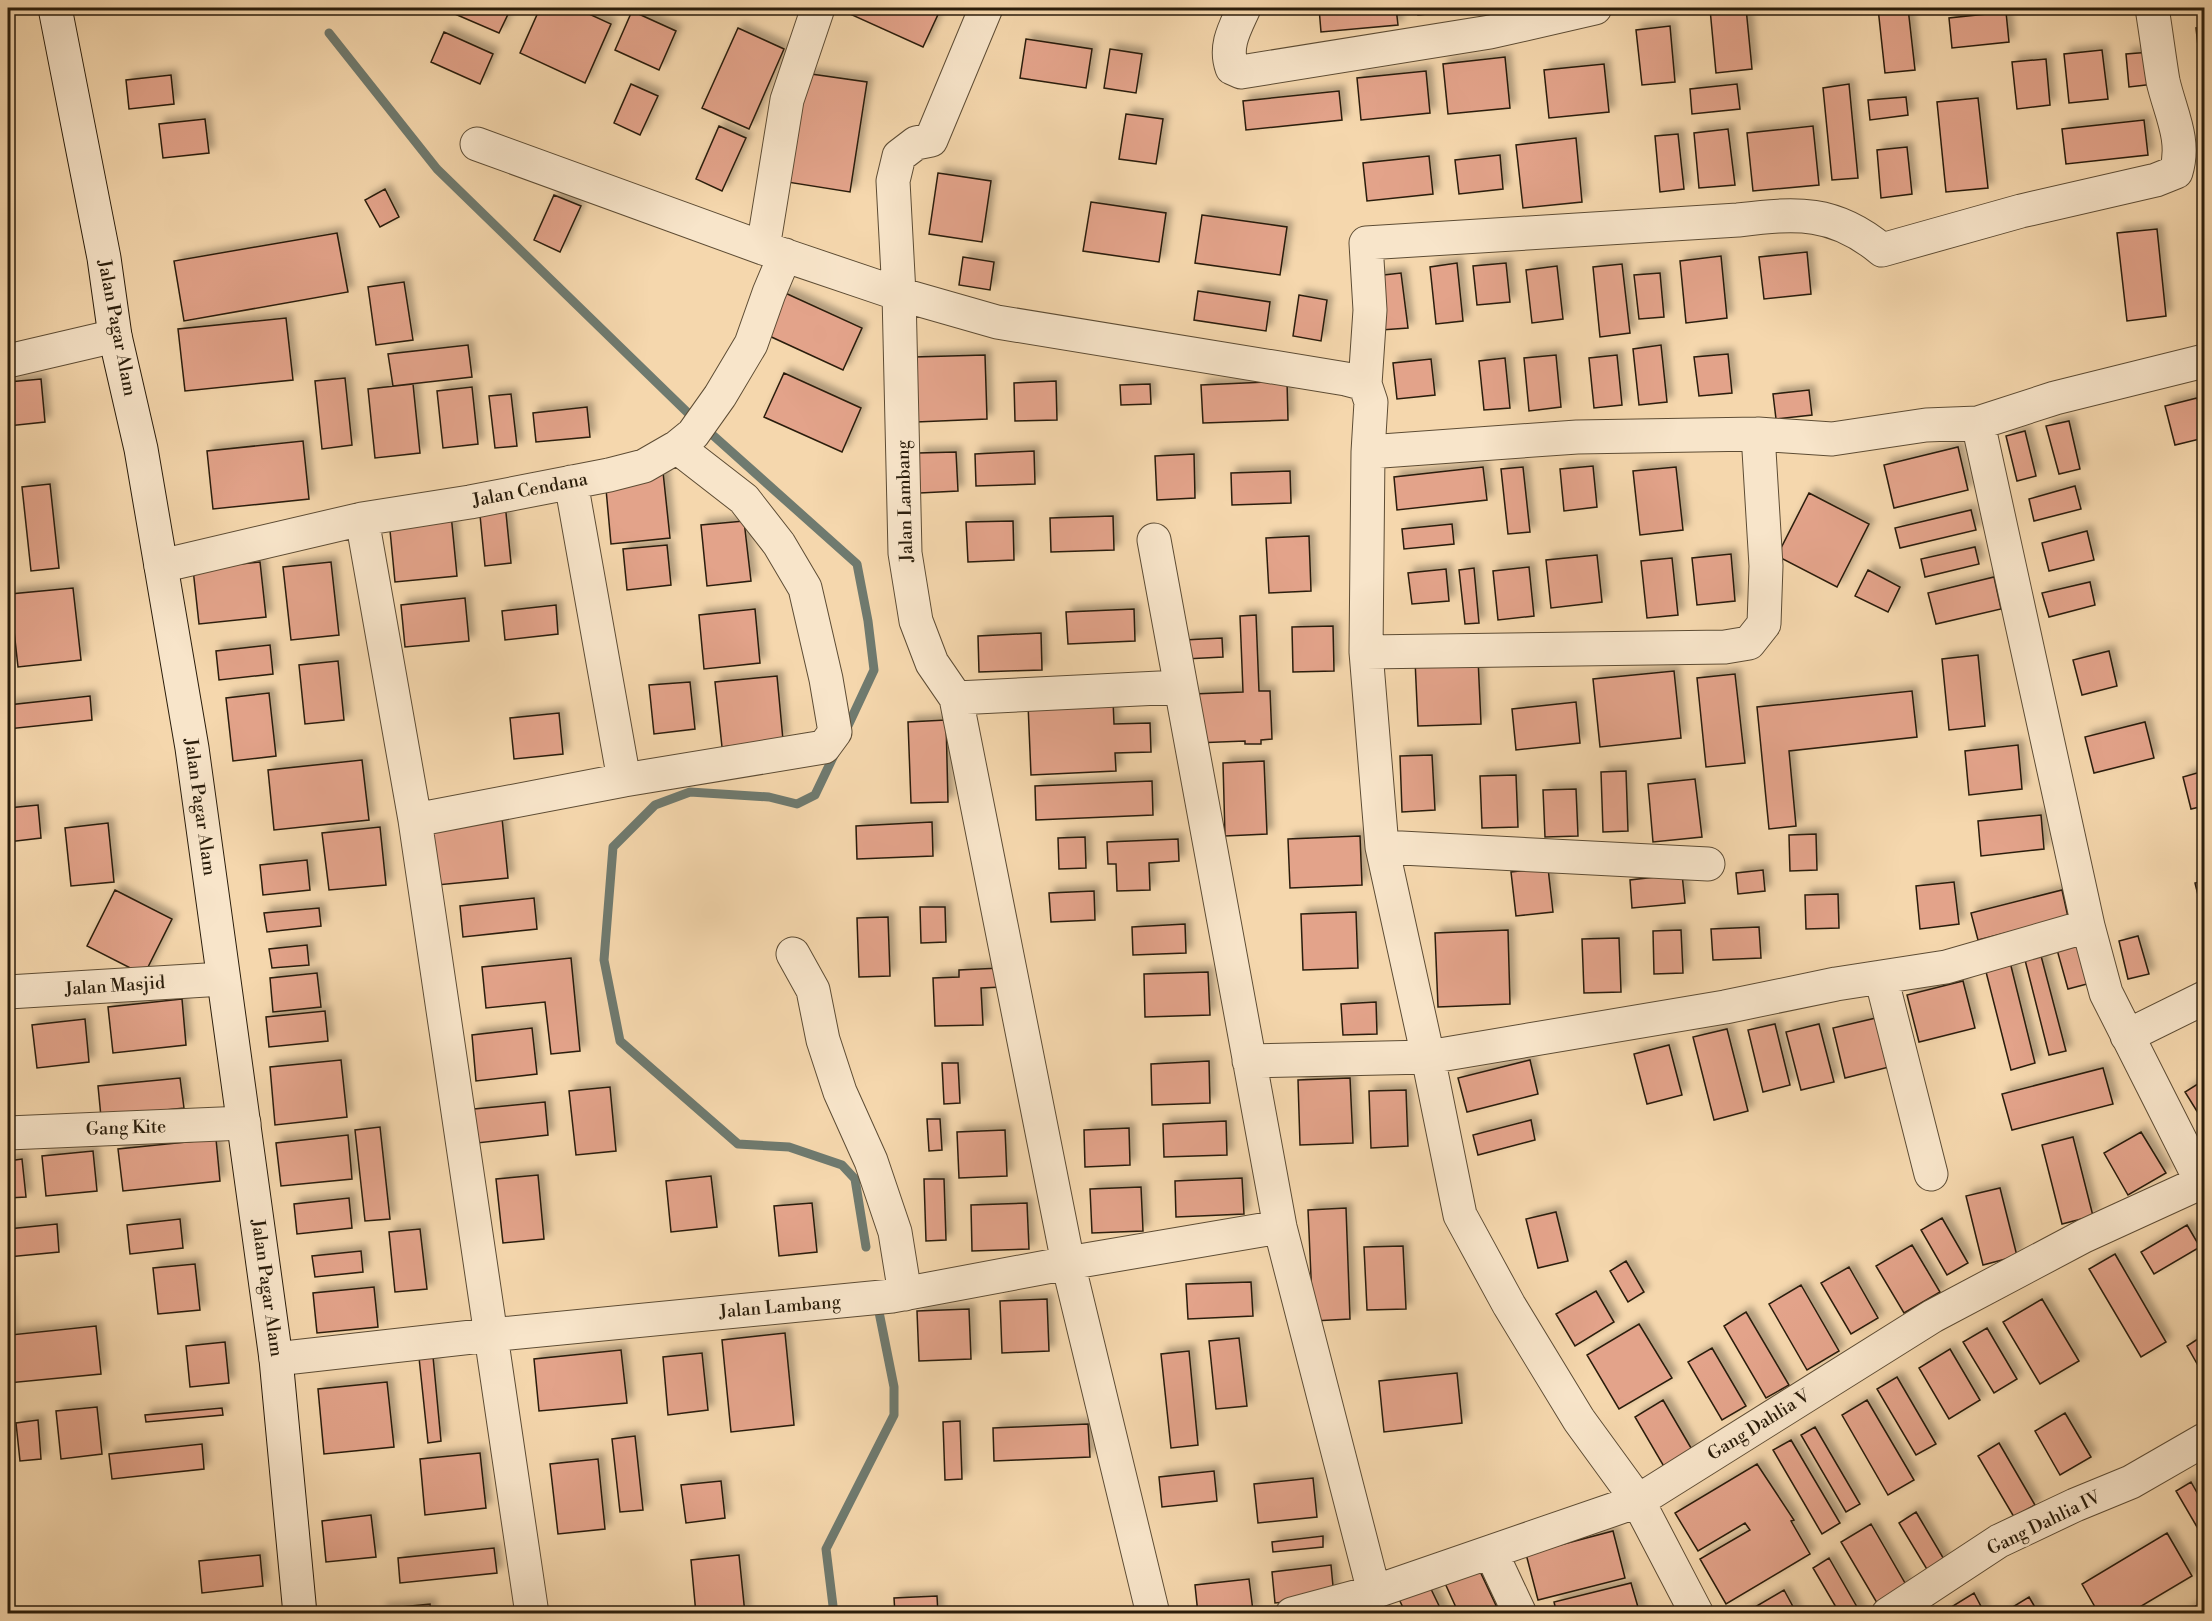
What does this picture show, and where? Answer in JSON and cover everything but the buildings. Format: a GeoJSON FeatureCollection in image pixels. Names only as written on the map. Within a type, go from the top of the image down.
{"type":"FeatureCollection","features":[{"type":"Feature","properties":{"kind":"street","name":"Jalan Pagar Alam"},"geometry":{"type":"LineString","coordinates":[[55,8],[104,258],[115,336],[141,449],[192,748],[276,1359],[300,1614]]}},
{"type":"Feature","properties":{"kind":"street","name":"Jalan Cendana"},"geometry":{"type":"LineString","coordinates":[[161,566],[362,519],[470,502],[609,475],[644,466],[685,441],[720,396],[751,344],[769,293],[787,100],[818,8]]}},
{"type":"Feature","properties":{"kind":"street","name":"Jalan Lambang"},"geometry":{"type":"LineString","coordinates":[[956,698],[932,663],[916,621],[905,553],[899,294],[893,181],[899,156],[916,143],[931,140],[986,8]]}},
{"type":"Feature","properties":{"kind":"street"},"geometry":{"type":"LineString","coordinates":[[1244,8],[1229,44],[1228,56],[1232,68],[1241,72],[1490,32],[1595,8]]}},
{"type":"Feature","properties":{"kind":"street"},"geometry":{"type":"LineString","coordinates":[[1697,1614],[1638,1501],[1579,1420],[1509,1305],[1460,1215],[1382,847],[1366,652],[1368,452],[1371,402],[1365,384],[1370,310],[1365,243],[1738,220],[1787,214],[1837,222],[1862,233],[1882,250],[2021,211],[2156,180],[2176,172],[2192,136],[2164,83],[2152,8]]}},
{"type":"Feature","properties":{"kind":"street"},"geometry":{"type":"LineString","coordinates":[[477,144],[774,252],[899,294],[997,322],[1365,384]]}},
{"type":"Feature","properties":{"kind":"street"},"geometry":{"type":"LineString","coordinates":[[8,361],[115,336]]}},
{"type":"Feature","properties":{"kind":"street"},"geometry":{"type":"LineString","coordinates":[[1368,452],[1577,437],[1758,435],[1832,440],[1926,425],[1978,423],[2055,398],[2205,361]]}},
{"type":"Feature","properties":{"kind":"street"},"geometry":{"type":"LineString","coordinates":[[1978,423],[2088,926],[2106,993],[2203,1185]]}},
{"type":"Feature","properties":{"kind":"street"},"geometry":{"type":"LineString","coordinates":[[1366,652],[1725,647],[1749,643],[1764,624],[1766,566],[1758,435]]}},
{"type":"Feature","properties":{"kind":"street"},"geometry":{"type":"LineString","coordinates":[[415,820],[624,780],[824,747],[835,732],[805,588],[779,544],[744,499],[685,441]]}},
{"type":"Feature","properties":{"kind":"street"},"geometry":{"type":"LineString","coordinates":[[571,482],[624,780]]}},
{"type":"Feature","properties":{"kind":"street"},"geometry":{"type":"LineString","coordinates":[[362,519],[415,820],[532,1614]]}},
{"type":"Feature","properties":{"kind":"street"},"geometry":{"type":"LineString","coordinates":[[1154,540],[1280,1227],[1374,1592]]}},
{"type":"Feature","properties":{"kind":"street"},"geometry":{"type":"LineString","coordinates":[[1153,1614],[1068,1263],[956,698],[1180,687]]}},
{"type":"Feature","properties":{"kind":"street"},"geometry":{"type":"LineString","coordinates":[[1382,847],[1708,864]]}},
{"type":"Feature","properties":{"kind":"street"},"geometry":{"type":"LineString","coordinates":[[1249,1061],[1428,1057],[1725,1007],[1836,984],[1946,968],[2088,926]]}},
{"type":"Feature","properties":{"kind":"street"},"geometry":{"type":"LineString","coordinates":[[793,954],[813,990],[823,1040],[840,1092],[872,1161],[892,1222],[898,1295]]}},
{"type":"Feature","properties":{"kind":"street"},"geometry":{"type":"LineString","coordinates":[[1881,977],[1931,1174]]}},
{"type":"Feature","properties":{"kind":"street","name":"Jalan Masjid"},"geometry":{"type":"LineString","coordinates":[[8,992],[223,979]]}},
{"type":"Feature","properties":{"kind":"street"},"geometry":{"type":"LineString","coordinates":[[2127,1036],[2205,998]]}},
{"type":"Feature","properties":{"kind":"street","name":"Gang Kite"},"geometry":{"type":"LineString","coordinates":[[8,1133],[244,1123]]}},
{"type":"Feature","properties":{"kind":"street","name":"Gang Dahlia V"},"geometry":{"type":"LineString","coordinates":[[1292,1614],[1374,1592],[1638,1501],[1933,1316],[2084,1236],[2203,1185]]}},
{"type":"Feature","properties":{"kind":"street","name":"Jalan Lambang"},"geometry":{"type":"LineString","coordinates":[[276,1359],[490,1335],[898,1295],[1280,1227]]}},
{"type":"Feature","properties":{"kind":"street","name":"Gang Dahlia IV"},"geometry":{"type":"LineString","coordinates":[[1888,1614],[1999,1541],[2075,1505],[2131,1482],[2205,1440]]}},
{"type":"Feature","properties":{"kind":"street"},"geometry":{"type":"LineString","coordinates":[[1491,1552],[1520,1614]]}},
{"type":"Feature","properties":{"kind":"waterway"},"geometry":{"type":"LineString","coordinates":[[329,33],[437,169],[688,413],[857,564],[868,621],[874,670],[846,730]]}},
{"type":"Feature","properties":{"kind":"waterway"},"geometry":{"type":"LineString","coordinates":[[836,751],[815,795],[797,804],[769,797],[690,792],[655,805],[613,847],[604,960],[620,1041],[738,1144],[789,1147],[842,1165],[855,1179],[866,1247]]}},
{"type":"Feature","properties":{"kind":"waterway"},"geometry":{"type":"LineString","coordinates":[[834,1614],[826,1549],[894,1415],[894,1387],[877,1302]]}}]}
